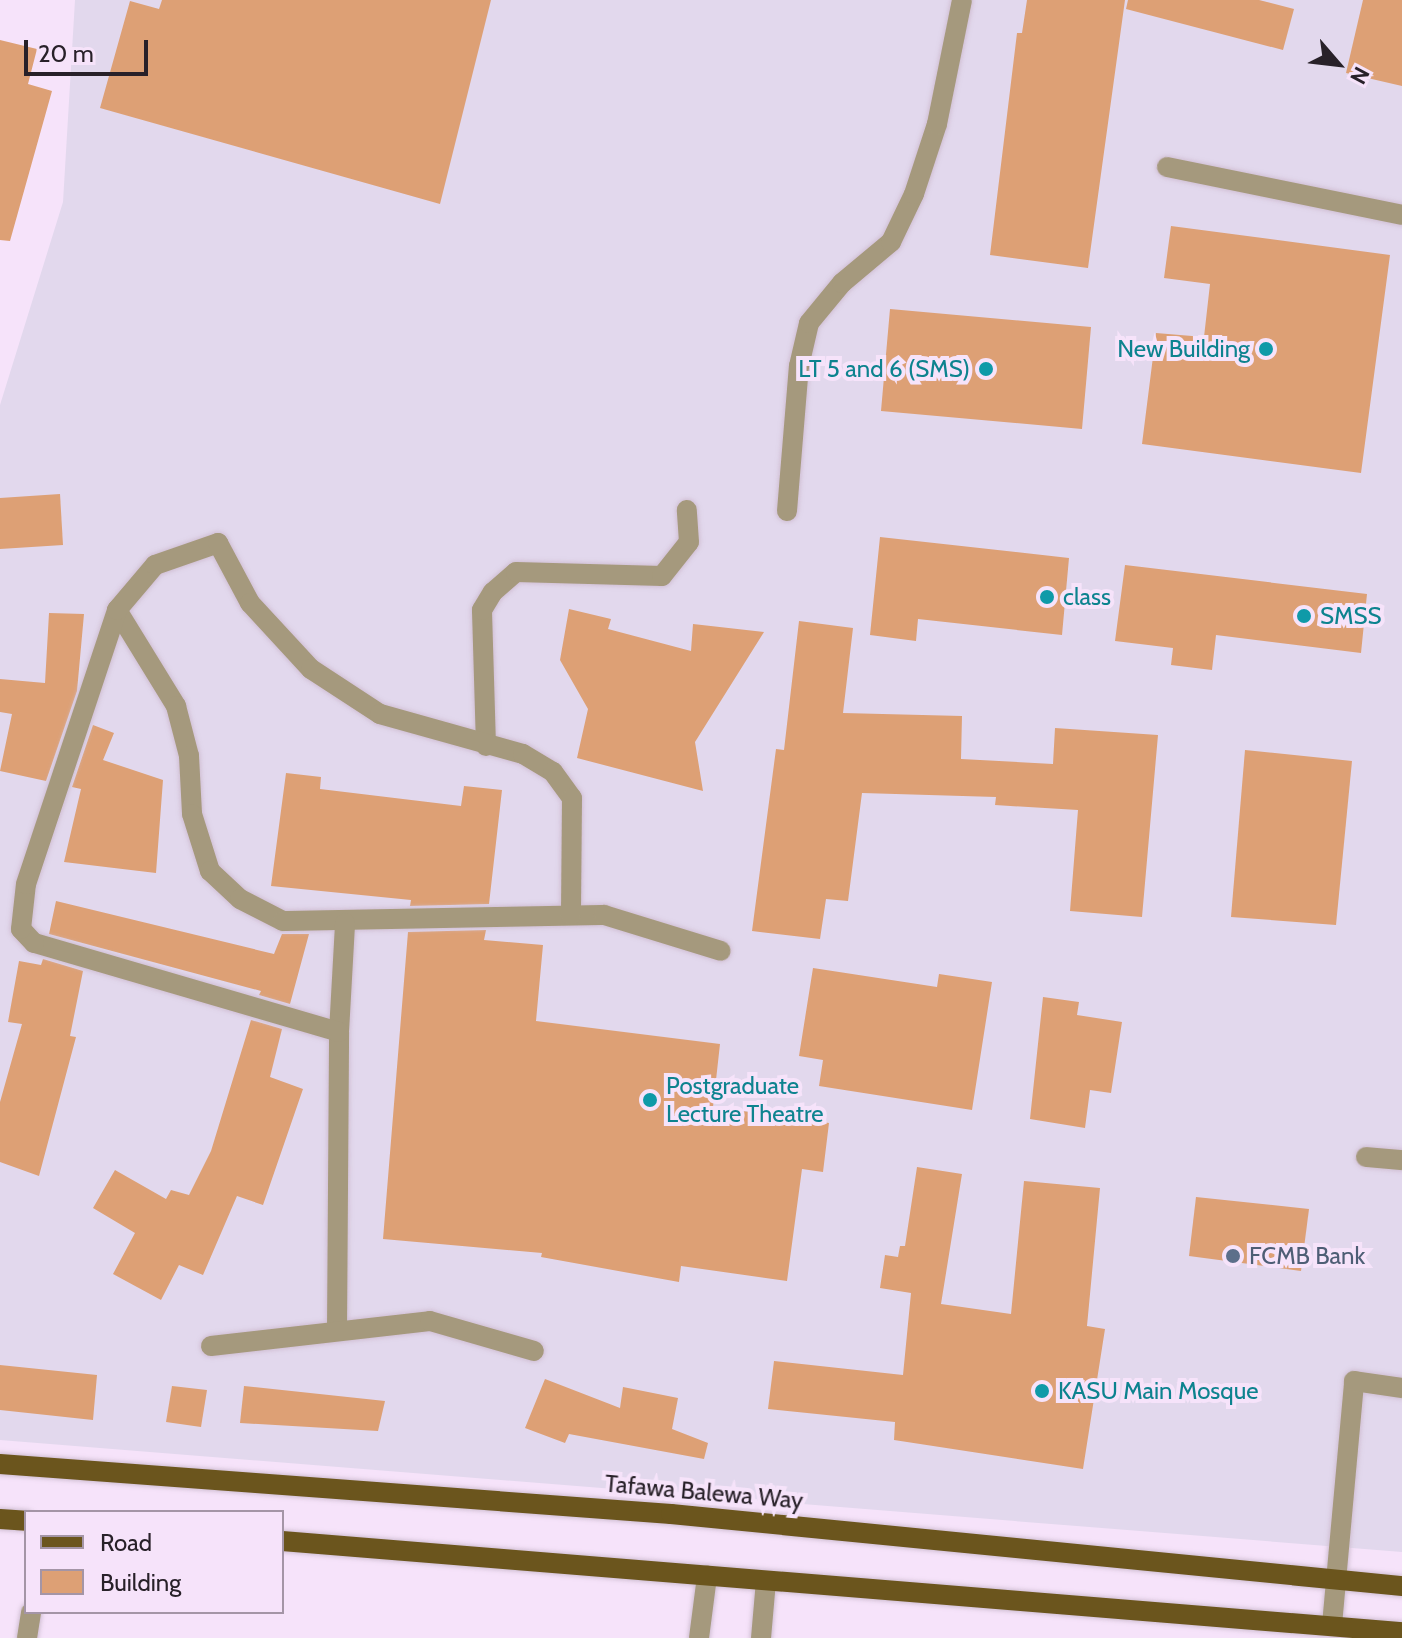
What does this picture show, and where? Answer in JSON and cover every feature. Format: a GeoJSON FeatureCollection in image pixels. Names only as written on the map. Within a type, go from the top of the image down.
{"type":"FeatureCollection","features":[{"type":"Feature","properties":{"kind":"main road","name":"Tafawa Balewa Way"},"geometry":{"type":"LineString","coordinates":[[0,1464],[671,1514],[1402,1586]]}},
{"type":"Feature","properties":{"kind":"main road"},"geometry":{"type":"LineString","coordinates":[[0,1519],[24,1521]]}},
{"type":"Feature","properties":{"kind":"main road"},"geometry":{"type":"LineString","coordinates":[[284,1541],[1402,1632]]}},
{"type":"Feature","properties":{"kind":"street"},"geometry":{"type":"LineString","coordinates":[[787,511],[799,366],[809,323],[842,283],[891,242],[914,194],[937,124],[962,0]]}},
{"type":"Feature","properties":{"kind":"street"},"geometry":{"type":"LineString","coordinates":[[1167,167],[1402,215]]}},
{"type":"Feature","properties":{"kind":"street"},"geometry":{"type":"LineString","coordinates":[[486,746],[482,610],[493,592],[516,572],[662,576],[689,542],[687,510]]}},
{"type":"Feature","properties":{"kind":"street"},"geometry":{"type":"LineString","coordinates":[[339,1032],[34,943],[21,929],[26,884],[117,610],[155,565],[218,543],[250,603],[311,669],[380,714],[533,760],[553,772],[572,798],[571,915]]}},
{"type":"Feature","properties":{"kind":"street"},"geometry":{"type":"LineString","coordinates":[[117,610],[176,706],[189,756],[192,814],[210,871],[240,899],[283,921],[345,923],[604,915],[721,951]]}},
{"type":"Feature","properties":{"kind":"street"},"geometry":{"type":"LineString","coordinates":[[337,1331],[339,1032],[345,923]]}},
{"type":"Feature","properties":{"kind":"street"},"geometry":{"type":"LineString","coordinates":[[1366,1157],[1402,1160]]}},
{"type":"Feature","properties":{"kind":"street"},"geometry":{"type":"LineString","coordinates":[[211,1346],[430,1321],[534,1351]]}},
{"type":"Feature","properties":{"kind":"street"},"geometry":{"type":"LineString","coordinates":[[1332,1625],[1339,1580],[1354,1381],[1402,1388]]}},
{"type":"Feature","properties":{"kind":"street"},"geometry":{"type":"LineString","coordinates":[[699,1638],[707,1576]]}},
{"type":"Feature","properties":{"kind":"street"},"geometry":{"type":"LineString","coordinates":[[761,1638],[766,1581]]}},
{"type":"Feature","properties":{"kind":"street"},"geometry":{"type":"LineString","coordinates":[[27,1638],[31,1614]]}},
{"type":"Feature","properties":{"kind":"shaded area"},"geometry":{"type":"Polygon","coordinates":[[[75,0],[1402,0],[1402,1552],[0,1440],[0,405],[63,202],[75,0]]]}},
{"type":"Feature","properties":{"kind":"building"},"geometry":{"type":"Polygon","coordinates":[[[162,0],[491,0],[440,204],[100,108],[130,1],[159,9],[162,0]]]}},
{"type":"Feature","properties":{"kind":"building"},"geometry":{"type":"Polygon","coordinates":[[[1027,0],[1125,0],[1088,268],[990,255],[1017,33],[1022,33],[1027,0]]]}},
{"type":"Feature","properties":{"kind":"building"},"geometry":{"type":"Polygon","coordinates":[[[1128,0],[1259,0],[1294,9],[1283,50],[1126,9],[1128,0]]]}},
{"type":"Feature","properties":{"kind":"building"},"geometry":{"type":"Polygon","coordinates":[[[1363,0],[1402,0],[1402,86],[1346,73],[1363,0]]]}},
{"type":"Feature","properties":{"kind":"building"},"geometry":{"type":"Polygon","coordinates":[[[0,40],[37,49],[28,84],[52,91],[10,241],[0,240],[0,40]]]}},
{"type":"Feature","properties":{"kind":"building","name":"New Building"},"geometry":{"type":"Polygon","coordinates":[[[1171,226],[1390,255],[1361,473],[1142,444],[1156,333],[1204,337],[1210,284],[1164,278],[1171,226]]]}},
{"type":"Feature","properties":{"kind":"building","name":"LT 5 and 6 (SMS)"},"geometry":{"type":"Polygon","coordinates":[[[890,309],[1091,327],[1082,429],[881,411],[890,309]]]}},
{"type":"Feature","properties":{"kind":"building"},"geometry":{"type":"Polygon","coordinates":[[[60,494],[63,545],[0,549],[0,498],[60,494]]]}},
{"type":"Feature","properties":{"kind":"building"},"geometry":{"type":"Polygon","coordinates":[[[880,537],[1069,558],[1062,635],[918,619],[916,641],[870,635],[880,537]]]}},
{"type":"Feature","properties":{"kind":"building"},"geometry":{"type":"Polygon","coordinates":[[[1125,565],[1367,594],[1361,653],[1216,635],[1212,670],[1171,665],[1173,648],[1115,641],[1125,565]]]}},
{"type":"Feature","properties":{"kind":"building"},"geometry":{"type":"Polygon","coordinates":[[[569,609],[611,619],[608,629],[691,651],[693,624],[764,632],[695,742],[703,791],[577,758],[588,709],[560,660],[569,609]]]}},
{"type":"Feature","properties":{"kind":"building"},"geometry":{"type":"Polygon","coordinates":[[[49,613],[84,614],[77,691],[46,781],[0,771],[12,714],[0,712],[0,679],[45,683],[49,613]]]}},
{"type":"Feature","properties":{"kind":"building"},"geometry":{"type":"Polygon","coordinates":[[[799,621],[853,628],[843,713],[962,716],[961,759],[1053,764],[1055,728],[1158,735],[1142,917],[1070,911],[1078,810],[995,805],[996,797],[862,793],[848,901],[826,899],[820,939],[752,931],[776,749],[784,750],[799,621]]]}},
{"type":"Feature","properties":{"kind":"building"},"geometry":{"type":"Polygon","coordinates":[[[93,725],[114,733],[103,760],[163,780],[156,873],[64,862],[81,789],[72,787],[93,725]]]}},
{"type":"Feature","properties":{"kind":"building"},"geometry":{"type":"Polygon","coordinates":[[[1245,750],[1352,761],[1336,925],[1231,917],[1245,750]]]}},
{"type":"Feature","properties":{"kind":"building"},"geometry":{"type":"Polygon","coordinates":[[[286,773],[321,777],[320,789],[461,806],[464,786],[502,790],[489,904],[410,906],[411,900],[271,886],[286,773]]]}},
{"type":"Feature","properties":{"kind":"building"},"geometry":{"type":"Polygon","coordinates":[[[56,901],[274,954],[282,934],[309,934],[290,1004],[259,995],[261,991],[49,934],[56,901]]]}},
{"type":"Feature","properties":{"kind":"building"},"geometry":{"type":"Polygon","coordinates":[[[486,930],[484,940],[543,945],[536,1021],[720,1044],[713,1107],[829,1123],[823,1172],[802,1169],[787,1281],[681,1266],[679,1282],[541,1257],[542,1253],[383,1239],[408,932],[486,930]]]}},
{"type":"Feature","properties":{"kind":"building"},"geometry":{"type":"Polygon","coordinates":[[[43,959],[83,971],[70,1036],[76,1037],[39,1176],[0,1162],[0,1102],[22,1024],[8,1022],[19,961],[41,965],[43,959]]]}},
{"type":"Feature","properties":{"kind":"building"},"geometry":{"type":"Polygon","coordinates":[[[813,968],[937,987],[939,974],[992,982],[972,1110],[819,1086],[823,1060],[799,1056],[813,968]]]}},
{"type":"Feature","properties":{"kind":"building"},"geometry":{"type":"Polygon","coordinates":[[[1043,997],[1079,1002],[1077,1015],[1122,1022],[1111,1093],[1090,1090],[1085,1128],[1030,1119],[1043,997]]]}},
{"type":"Feature","properties":{"kind":"building"},"geometry":{"type":"Polygon","coordinates":[[[251,1020],[282,1029],[270,1077],[303,1089],[263,1205],[237,1196],[203,1275],[179,1265],[161,1300],[113,1274],[135,1233],[93,1208],[115,1170],[166,1199],[171,1190],[189,1195],[211,1151],[251,1020]]]}},
{"type":"Feature","properties":{"kind":"building"},"geometry":{"type":"Polygon","coordinates":[[[917,1167],[962,1174],[941,1304],[1011,1314],[1024,1181],[1100,1188],[1087,1326],[1105,1329],[1083,1469],[894,1440],[895,1422],[768,1409],[774,1361],[903,1375],[911,1293],[880,1288],[885,1255],[898,1257],[900,1246],[905,1246],[917,1167]]]}},
{"type":"Feature","properties":{"kind":"building"},"geometry":{"type":"Polygon","coordinates":[[[1196,1197],[1309,1209],[1301,1271],[1189,1256],[1196,1197]]]}},
{"type":"Feature","properties":{"kind":"building"},"geometry":{"type":"Polygon","coordinates":[[[0,1365],[97,1375],[93,1420],[0,1410],[0,1365]]]}},
{"type":"Feature","properties":{"kind":"building"},"geometry":{"type":"Polygon","coordinates":[[[545,1379],[620,1408],[623,1387],[678,1398],[672,1429],[708,1443],[704,1459],[569,1434],[565,1443],[525,1428],[545,1379]]]}},
{"type":"Feature","properties":{"kind":"building"},"geometry":{"type":"Polygon","coordinates":[[[172,1386],[207,1390],[201,1427],[166,1422],[172,1386]]]}},
{"type":"Feature","properties":{"kind":"building"},"geometry":{"type":"Polygon","coordinates":[[[244,1386],[385,1401],[378,1431],[240,1423],[244,1386]]]}},
{"type":"Feature","properties":{"kind":"place","name":"New Building"},"geometry":{"type":"Point","coordinates":[1266,349]}},
{"type":"Feature","properties":{"kind":"place","name":"LT 5 and 6 (SMS)"},"geometry":{"type":"Point","coordinates":[986,369]}},
{"type":"Feature","properties":{"kind":"place","name":"class"},"geometry":{"type":"Point","coordinates":[1047,597]}},
{"type":"Feature","properties":{"kind":"place","name":"SMSS"},"geometry":{"type":"Point","coordinates":[1304,616]}},
{"type":"Feature","properties":{"kind":"place","name":"Postgraduate Lecture Theatre"},"geometry":{"type":"Point","coordinates":[650,1100]}},
{"type":"Feature","properties":{"kind":"place","name":"FCMB Bank"},"geometry":{"type":"Point","coordinates":[1233,1256]}},
{"type":"Feature","properties":{"kind":"place","name":"KASU Main Mosque"},"geometry":{"type":"Point","coordinates":[1042,1391]}}]}
